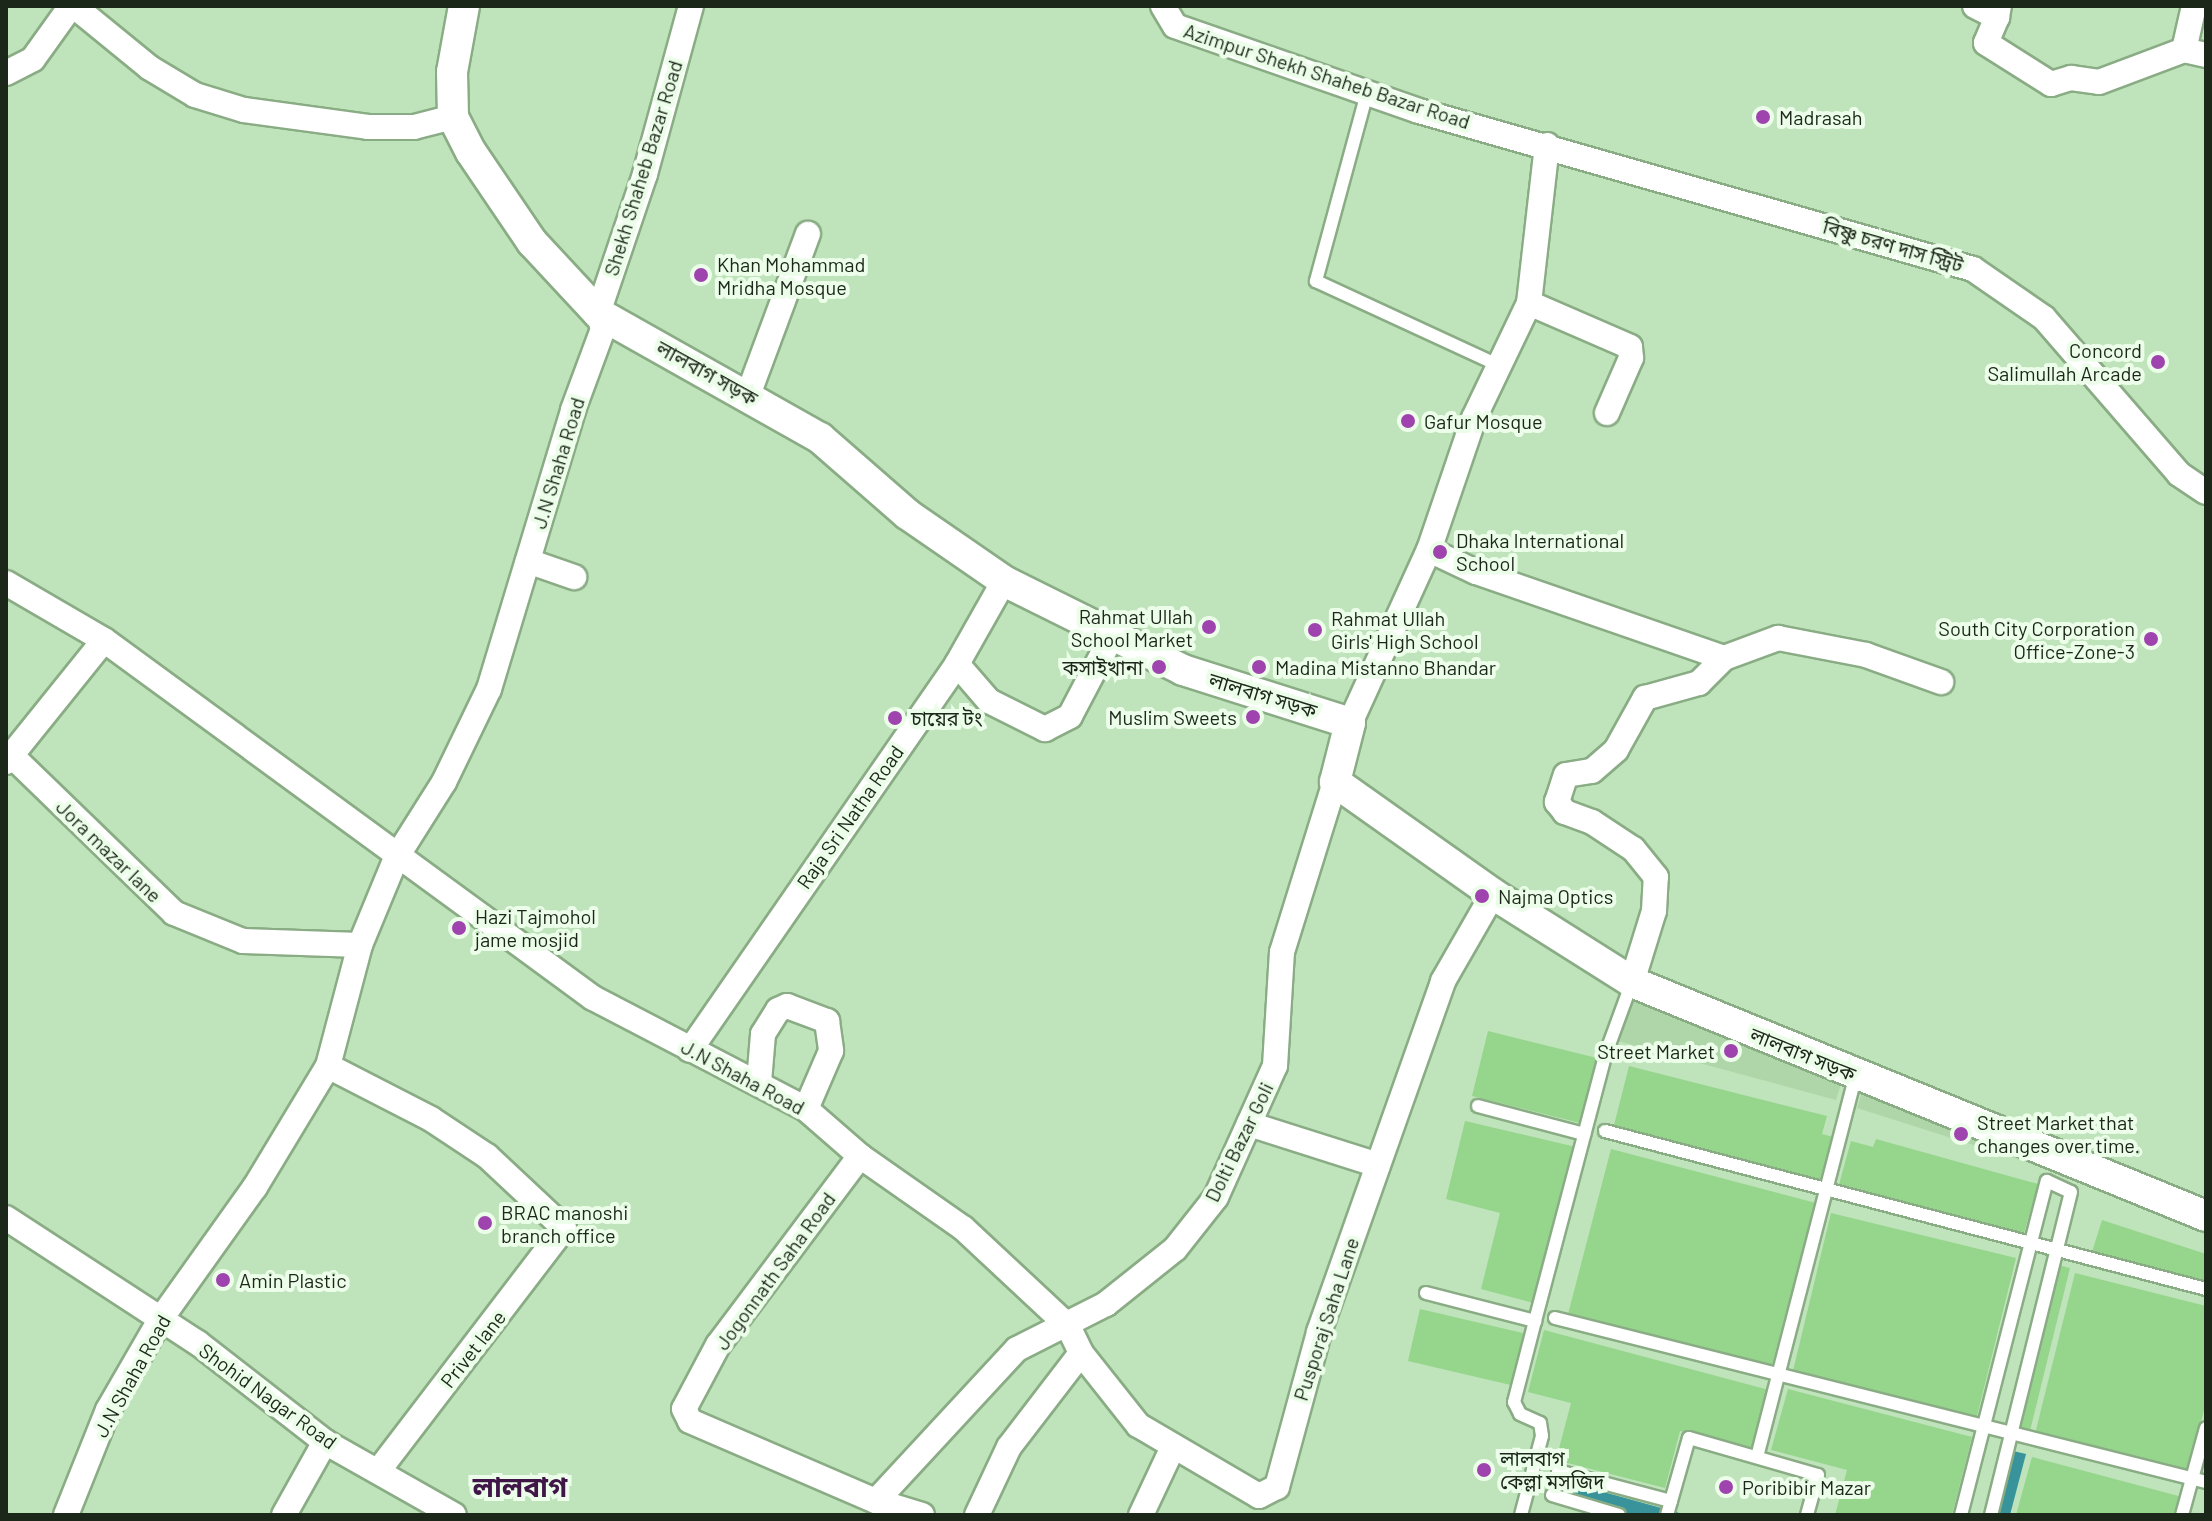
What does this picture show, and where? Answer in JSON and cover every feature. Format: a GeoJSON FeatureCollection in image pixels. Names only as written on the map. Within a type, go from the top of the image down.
{"type":"FeatureCollection","features":[{"type":"Feature","properties":{"kind":"street"},"geometry":{"type":"LineString","coordinates":[[6,73],[33,59],[73,6],[150,68],[195,95],[244,110],[368,127],[414,127],[453,117]]}},
{"type":"Feature","properties":{"kind":"street","name":"লালবাগ সড়ক"},"geometry":{"type":"LineString","coordinates":[[464,6],[449,100],[453,117],[471,152],[532,242],[600,321],[748,395],[820,438],[907,514],[1004,581],[1111,638],[1183,670],[1350,723]]}},
{"type":"Feature","properties":{"kind":"street","name":"Shekh Shaheb Bazar Road"},"geometry":{"type":"LineString","coordinates":[[600,321],[645,174],[691,6]]}},
{"type":"Feature","properties":{"kind":"street","name":"Azimpur Shekh Shaheb Bazar Road"},"geometry":{"type":"LineString","coordinates":[[1163,6],[1175,26],[1367,93],[1547,145]]}},
{"type":"Feature","properties":{"kind":"street"},"geometry":{"type":"LineString","coordinates":[[1991,10],[1986,43],[2051,84],[2071,78],[2099,82],[2195,52],[2188,10]]}},
{"type":"Feature","properties":{"kind":"street"},"geometry":{"type":"LineString","coordinates":[[1335,782],[1350,723],[1429,550],[1474,418],[1529,303],[1547,145]]}},
{"type":"Feature","properties":{"kind":"street","name":"বিষ্ণু চরণ দাস স্ট্রিট"},"geometry":{"type":"LineString","coordinates":[[1547,145],[1973,269],[2044,318],[2179,474],[2206,492]]}},
{"type":"Feature","properties":{"kind":"street"},"geometry":{"type":"LineString","coordinates":[[748,395],[808,234]]}},
{"type":"Feature","properties":{"kind":"street"},"geometry":{"type":"LineString","coordinates":[[1529,303],[1630,347],[1631,358],[1607,413]]}},
{"type":"Feature","properties":{"kind":"street","name":"J.N Shaha Road"},"geometry":{"type":"LineString","coordinates":[[66,1515],[108,1410],[160,1320],[255,1187],[328,1066],[360,945],[396,858],[444,782],[489,689],[600,321]]}},
{"type":"Feature","properties":{"kind":"street"},"geometry":{"type":"LineString","coordinates":[[1429,550],[1476,572],[1724,658]]}},
{"type":"Feature","properties":{"kind":"street"},"geometry":{"type":"LineString","coordinates":[[528,561],[574,577]]}},
{"type":"Feature","properties":{"kind":"street","name":"Raja Sri Natha Road"},"geometry":{"type":"LineString","coordinates":[[690,1050],[957,664],[1004,581]]}},
{"type":"Feature","properties":{"kind":"street","name":"J.N Shaha Road"},"geometry":{"type":"LineString","coordinates":[[6,583],[104,640],[246,741],[396,858],[593,998],[806,1109],[860,1156],[963,1228],[1068,1326]]}},
{"type":"Feature","properties":{"kind":"street"},"geometry":{"type":"LineString","coordinates":[[957,664],[989,701],[1045,729],[1070,716],[1111,638]]}},
{"type":"Feature","properties":{"kind":"street"},"geometry":{"type":"LineString","coordinates":[[1632,982],[1654,911],[1656,877],[1633,849],[1592,822],[1565,812],[1557,802],[1566,775],[1592,771],[1616,750],[1645,698],[1699,683],[1724,658],[1778,638],[1866,655],[1941,682]]}},
{"type":"Feature","properties":{"kind":"street"},"geometry":{"type":"LineString","coordinates":[[8,758],[104,640]]}},
{"type":"Feature","properties":{"kind":"street","name":"Jora mazar lane"},"geometry":{"type":"LineString","coordinates":[[8,758],[174,913],[243,941],[360,945]]}},
{"type":"Feature","properties":{"kind":"street","name":"লালবাগ সড়ক"},"geometry":{"type":"LineString","coordinates":[[1335,782],[1493,894],[1632,982],[2206,1216]]}},
{"type":"Feature","properties":{"kind":"street","name":"Dolti Bazar Goli"},"geometry":{"type":"LineString","coordinates":[[876,1501],[1017,1349],[1068,1326],[1106,1304],[1175,1249],[1216,1197],[1275,1066],[1282,952],[1335,782]]}},
{"type":"Feature","properties":{"kind":"street","name":"Pusporaj Saha Lane"},"geometry":{"type":"LineString","coordinates":[[1068,1326],[1081,1353],[1138,1425],[1172,1449],[1259,1496],[1277,1487],[1319,1332],[1443,981],[1493,894]]}},
{"type":"Feature","properties":{"kind":"street"},"geometry":{"type":"LineString","coordinates":[[759,1082],[763,1034],[778,1010],[787,1006],[827,1021],[831,1051],[806,1109]]}},
{"type":"Feature","properties":{"kind":"street","name":"Privet lane"},"geometry":{"type":"LineString","coordinates":[[328,1066],[431,1119],[487,1156],[564,1228],[380,1469]]}},
{"type":"Feature","properties":{"kind":"street"},"geometry":{"type":"LineString","coordinates":[[1249,1124],[1378,1165]]}},
{"type":"Feature","properties":{"kind":"street","name":"Jogonnath Saha Road"},"geometry":{"type":"LineString","coordinates":[[860,1156],[718,1345],[684,1409],[690,1421],[876,1501]]}},
{"type":"Feature","properties":{"kind":"street","name":"Shohid Nagar Road"},"geometry":{"type":"LineString","coordinates":[[6,1218],[160,1320],[325,1442],[380,1469],[454,1515]]}},
{"type":"Feature","properties":{"kind":"street"},"geometry":{"type":"LineString","coordinates":[[977,1515],[1009,1447],[1081,1353]]}},
{"type":"Feature","properties":{"kind":"street"},"geometry":{"type":"LineString","coordinates":[[284,1515],[325,1442]]}},
{"type":"Feature","properties":{"kind":"street"},"geometry":{"type":"LineString","coordinates":[[1141,1515],[1172,1449]]}},
{"type":"Feature","properties":{"kind":"street"},"geometry":{"type":"LineString","coordinates":[[876,1501],[922,1515]]}},
{"type":"Feature","properties":{"kind":"lane"},"geometry":{"type":"LineString","coordinates":[[1367,93],[1316,281],[1498,365]]}},
{"type":"Feature","properties":{"kind":"lane"},"geometry":{"type":"LineString","coordinates":[[1521,1515],[1542,1436],[1540,1423],[1520,1414],[1514,1402],[1606,1053],[1632,982]]}},
{"type":"Feature","properties":{"kind":"lane"},"geometry":{"type":"LineString","coordinates":[[1757,1457],[1856,1075]]}},
{"type":"Feature","properties":{"kind":"lane"},"geometry":{"type":"LineString","coordinates":[[1478,1106],[1584,1134]]}},
{"type":"Feature","properties":{"kind":"lane"},"geometry":{"type":"LineString","coordinates":[[1605,1131],[2206,1289]]}},
{"type":"Feature","properties":{"kind":"lane"},"geometry":{"type":"LineString","coordinates":[[1961,1515],[2047,1181],[2071,1192],[1991,1515]]}},
{"type":"Feature","properties":{"kind":"lane"},"geometry":{"type":"LineString","coordinates":[[1426,1293],[1535,1321]]}},
{"type":"Feature","properties":{"kind":"lane"},"geometry":{"type":"LineString","coordinates":[[1555,1318],[2206,1482]]}},
{"type":"Feature","properties":{"kind":"lane"},"geometry":{"type":"LineString","coordinates":[[2182,1515],[2206,1428]]}},
{"type":"Feature","properties":{"kind":"lane"},"geometry":{"type":"LineString","coordinates":[[1667,1515],[1689,1438],[1818,1475],[1807,1515]]}},
{"type":"Feature","properties":{"kind":"lane"},"geometry":{"type":"LineString","coordinates":[[1558,1471],[1671,1501]]}},
{"type":"Feature","properties":{"kind":"lane"},"geometry":{"type":"LineString","coordinates":[[1552,1495],[1619,1515]]}},
{"type":"Feature","properties":{"kind":"shaded area"},"geometry":{"type":"Polygon","coordinates":[[[1636,994],[1843,1077],[1836,1100],[1618,1041],[1636,994]]]}},
{"type":"Feature","properties":{"kind":"shaded area"},"geometry":{"type":"Polygon","coordinates":[[[1488,1031],[1601,1059],[1584,1124],[1472,1096],[1488,1031]]]}},
{"type":"Feature","properties":{"kind":"shaded area"},"geometry":{"type":"Polygon","coordinates":[[[1629,1066],[1827,1116],[1822,1134],[1837,1138],[1822,1189],[1611,1137],[1629,1066]]]}},
{"type":"Feature","properties":{"kind":"shaded area","name":"Street Market that changes over time."},"geometry":{"type":"Polygon","coordinates":[[[1864,1086],[2050,1160],[2049,1169],[1857,1108],[1864,1086]]]}},
{"type":"Feature","properties":{"kind":"shaded area"},"geometry":{"type":"Polygon","coordinates":[[[1465,1121],[1576,1147],[1537,1304],[1481,1289],[1500,1213],[1446,1199],[1465,1121]]]}},
{"type":"Feature","properties":{"kind":"shaded area"},"geometry":{"type":"Polygon","coordinates":[[[1876,1139],[2038,1184],[2022,1240],[1838,1188],[1851,1141],[1873,1147],[1876,1139]]]}},
{"type":"Feature","properties":{"kind":"shaded area"},"geometry":{"type":"Polygon","coordinates":[[[1611,1149],[1816,1203],[1770,1372],[1567,1318],[1611,1149]]]}},
{"type":"Feature","properties":{"kind":"shaded area"},"geometry":{"type":"Polygon","coordinates":[[[1831,1213],[2016,1258],[1976,1420],[1792,1375],[1831,1213]]]}},
{"type":"Feature","properties":{"kind":"shaded area"},"geometry":{"type":"Polygon","coordinates":[[[2102,1220],[2206,1254],[2206,1289],[2092,1252],[2102,1220]]]}},
{"type":"Feature","properties":{"kind":"shaded area"},"geometry":{"type":"Polygon","coordinates":[[[2058,1265],[2070,1268],[2028,1439],[2016,1436],[2058,1265]]]}},
{"type":"Feature","properties":{"kind":"shaded area"},"geometry":{"type":"Polygon","coordinates":[[[2075,1273],[2206,1306],[2206,1403],[2187,1473],[2035,1434],[2075,1273]]]}},
{"type":"Feature","properties":{"kind":"shaded area"},"geometry":{"type":"Polygon","coordinates":[[[1420,1309],[1527,1334],[1515,1386],[1408,1361],[1420,1309]]]}},
{"type":"Feature","properties":{"kind":"shaded area"},"geometry":{"type":"Polygon","coordinates":[[[1544,1330],[1769,1390],[1753,1450],[1680,1431],[1665,1488],[1556,1460],[1571,1403],[1528,1392],[1544,1330]]]}},
{"type":"Feature","properties":{"kind":"shaded area"},"geometry":{"type":"Polygon","coordinates":[[[1788,1389],[1972,1437],[1952,1515],[1835,1515],[1847,1470],[1771,1450],[1788,1389]]]}},
{"type":"Feature","properties":{"kind":"shaded area"},"geometry":{"type":"Polygon","coordinates":[[[2032,1457],[2186,1498],[2181,1515],[2016,1515],[2032,1457]]]}},
{"type":"Feature","properties":{"kind":"water"},"geometry":{"type":"Polygon","coordinates":[[[2013,1451],[2026,1454],[2010,1515],[1998,1515],[2013,1451]]]}},
{"type":"Feature","properties":{"kind":"water"},"geometry":{"type":"Polygon","coordinates":[[[1571,1483],[1683,1514],[1631,1515],[1567,1497],[1571,1483]]]}},
{"type":"Feature","properties":{"kind":"place","name":"Madrasah"},"geometry":{"type":"Point","coordinates":[1763,117]}},
{"type":"Feature","properties":{"kind":"place","name":"Khan Mohammad Mridha Mosque"},"geometry":{"type":"Point","coordinates":[701,275]}},
{"type":"Feature","properties":{"kind":"place","name":"Concord Salimullah Arcade"},"geometry":{"type":"Point","coordinates":[2158,362]}},
{"type":"Feature","properties":{"kind":"place","name":"Gafur Mosque"},"geometry":{"type":"Point","coordinates":[1408,421]}},
{"type":"Feature","properties":{"kind":"place","name":"Dhaka International School"},"geometry":{"type":"Point","coordinates":[1440,552]}},
{"type":"Feature","properties":{"kind":"place","name":"Rahmat Ullah School Market"},"geometry":{"type":"Point","coordinates":[1209,627]}},
{"type":"Feature","properties":{"kind":"place","name":"Rahmat Ullah Girls' High School"},"geometry":{"type":"Point","coordinates":[1315,630]}},
{"type":"Feature","properties":{"kind":"place","name":"South City Corporation Office-Zone-3"},"geometry":{"type":"Point","coordinates":[2151,639]}},
{"type":"Feature","properties":{"kind":"place","name":"কসাইখানা"},"geometry":{"type":"Point","coordinates":[1159,667]}},
{"type":"Feature","properties":{"kind":"place","name":"Madina Mistanno Bhandar"},"geometry":{"type":"Point","coordinates":[1259,667]}},
{"type":"Feature","properties":{"kind":"place","name":"Muslim Sweets"},"geometry":{"type":"Point","coordinates":[1253,717]}},
{"type":"Feature","properties":{"kind":"place","name":"চায়ের টং"},"geometry":{"type":"Point","coordinates":[895,718]}},
{"type":"Feature","properties":{"kind":"place","name":"Najma Optics"},"geometry":{"type":"Point","coordinates":[1482,896]}},
{"type":"Feature","properties":{"kind":"place","name":"Hazi Tajmohol jame mosjid"},"geometry":{"type":"Point","coordinates":[459,928]}},
{"type":"Feature","properties":{"kind":"place","name":"Street Market"},"geometry":{"type":"Point","coordinates":[1731,1051]}},
{"type":"Feature","properties":{"kind":"place","name":"Street Market that changes over time."},"geometry":{"type":"Point","coordinates":[1961,1134]}},
{"type":"Feature","properties":{"kind":"place","name":"BRAC manoshi branch office"},"geometry":{"type":"Point","coordinates":[485,1223]}},
{"type":"Feature","properties":{"kind":"place","name":"Amin Plastic"},"geometry":{"type":"Point","coordinates":[223,1280]}},
{"type":"Feature","properties":{"kind":"place","name":"লালবাগ কেল্লা মসজিদ"},"geometry":{"type":"Point","coordinates":[1484,1470]}},
{"type":"Feature","properties":{"kind":"place","name":"Poribibir Mazar"},"geometry":{"type":"Point","coordinates":[1726,1487]}},
{"type":"Feature","properties":{"kind":"district","name":"লালবাগ"},"geometry":{"type":"Point","coordinates":[520,1486]}}]}
